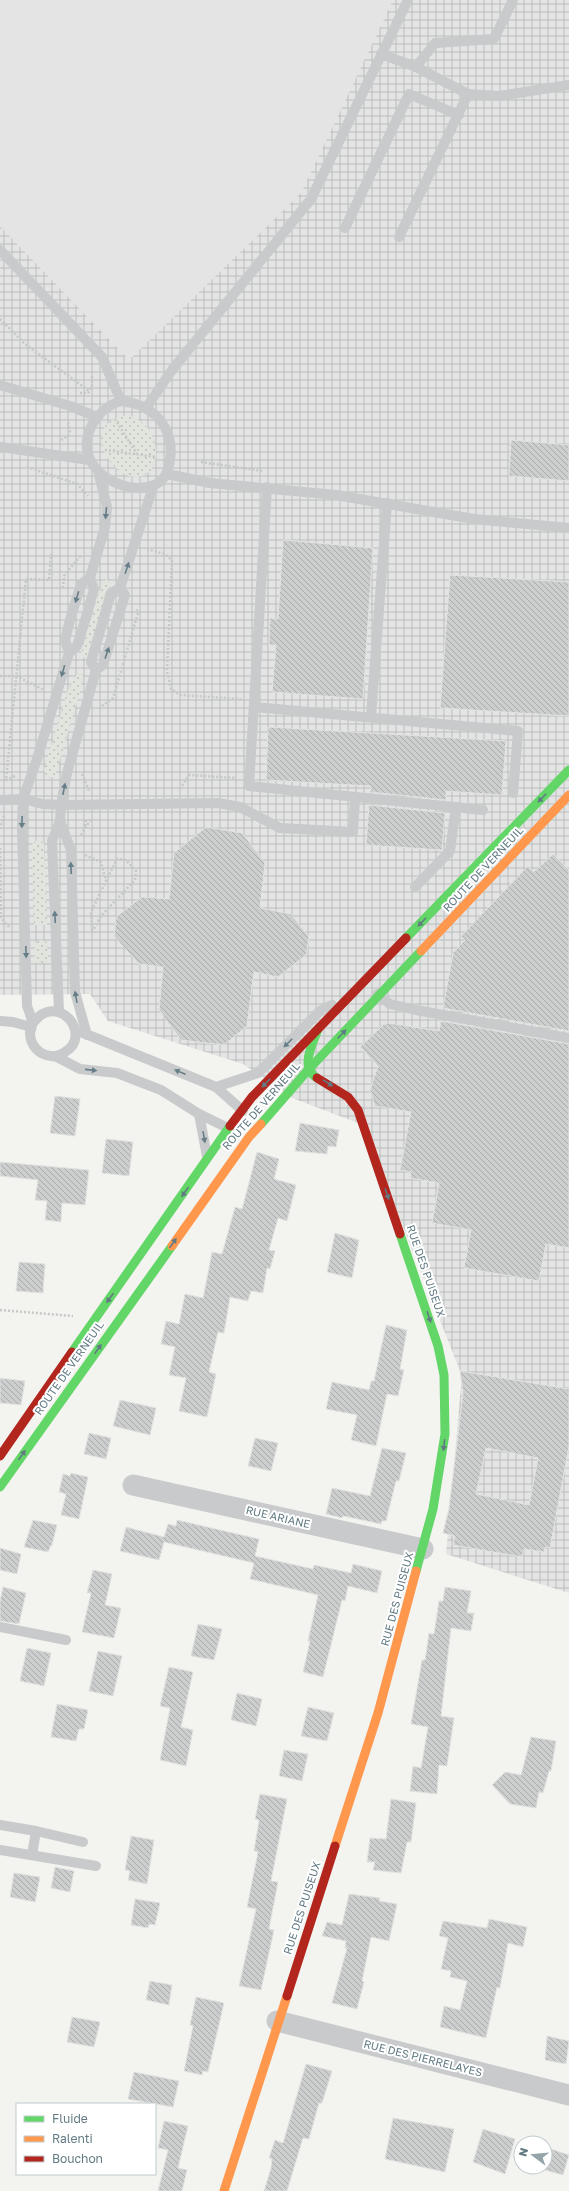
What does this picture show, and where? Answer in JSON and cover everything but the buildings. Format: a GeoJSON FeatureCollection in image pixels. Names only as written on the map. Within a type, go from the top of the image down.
{"type":"FeatureCollection","features":[{"type":"Feature","properties":{"kind":"main road","name":"ROUTE DE VERNEUIL"},"geometry":{"type":"LineString","coordinates":[[0,1456],[242,1110],[318,1029],[569,770]]}},
{"type":"Feature","properties":{"kind":"main road","name":"ROUTE DE VERNEUIL"},"geometry":{"type":"LineString","coordinates":[[0,1487],[251,1132],[569,795]]}},
{"type":"Feature","properties":{"kind":"main road"},"geometry":{"type":"LineString","coordinates":[[308,1070],[308,1059],[318,1029]]}},
{"type":"Feature","properties":{"kind":"main road","name":"RUE DES PUISEUX"},"geometry":{"type":"LineString","coordinates":[[224,2191],[378,1713],[423,1549],[440,1476],[445,1434],[444,1375],[438,1346],[358,1110],[348,1097],[312,1075],[308,1070]]}},
{"type":"Feature","properties":{"kind":"street","name":"RUE ARIANE"},"geometry":{"type":"LineString","coordinates":[[133,1485],[423,1549]]}},
{"type":"Feature","properties":{"kind":"street","name":"RUE DES PIERRELAYES"},"geometry":{"type":"LineString","coordinates":[[278,2021],[569,2095]]}},
{"type":"Feature","properties":{"kind":"lane"},"geometry":{"type":"LineString","coordinates":[[146,408],[172,370],[311,199],[408,0]]}},
{"type":"Feature","properties":{"kind":"lane"},"geometry":{"type":"LineString","coordinates":[[416,67],[435,43],[494,39],[512,0]]}},
{"type":"Feature","properties":{"kind":"lane"},"geometry":{"type":"LineString","coordinates":[[381,54],[416,67],[468,94],[499,96],[569,85]]}},
{"type":"Feature","properties":{"kind":"lane"},"geometry":{"type":"LineString","coordinates":[[345,228],[409,94],[459,115]]}},
{"type":"Feature","properties":{"kind":"lane"},"geometry":{"type":"LineString","coordinates":[[399,237],[468,94]]}},
{"type":"Feature","properties":{"kind":"lane"},"geometry":{"type":"LineString","coordinates":[[0,250],[102,357],[121,401]]}},
{"type":"Feature","properties":{"kind":"lane"},"geometry":{"type":"LineString","coordinates":[[0,384],[70,406],[97,417]]}},
{"type":"Feature","properties":{"kind":"lane"},"geometry":{"type":"LineString","coordinates":[[68,653],[77,646],[94,589],[90,578],[105,527],[107,507],[100,475],[90,460],[87,448],[88,438],[97,417],[105,408],[121,401],[134,402],[146,408],[164,424],[168,432],[171,458],[167,474],[160,483],[152,487],[143,488],[123,485],[100,475]]}},
{"type":"Feature","properties":{"kind":"lane"},"geometry":{"type":"LineString","coordinates":[[0,447],[90,460]]}},
{"type":"Feature","properties":{"kind":"lane"},"geometry":{"type":"LineString","coordinates":[[167,474],[210,483],[267,487],[336,495],[474,519],[569,528]]}},
{"type":"Feature","properties":{"kind":"lane"},"geometry":{"type":"LineString","coordinates":[[96,670],[91,662],[111,593],[120,588],[152,487]]}},
{"type":"Feature","properties":{"kind":"lane"},"geometry":{"type":"LineString","coordinates":[[267,487],[248,786],[483,810]]}},
{"type":"Feature","properties":{"kind":"lane"},"geometry":{"type":"LineString","coordinates":[[371,716],[387,503]]}},
{"type":"Feature","properties":{"kind":"lane"},"geometry":{"type":"LineString","coordinates":[[32,1026],[27,1006],[22,827],[23,799],[37,760],[68,653],[65,640],[70,620],[81,584],[90,578]]}},
{"type":"Feature","properties":{"kind":"lane"},"geometry":{"type":"LineString","coordinates":[[58,1012],[52,841],[60,821],[61,805],[67,773],[96,670],[103,665],[125,595],[120,588]]}},
{"type":"Feature","properties":{"kind":"lane"},"geometry":{"type":"LineString","coordinates":[[254,707],[371,716],[518,731],[513,793]]}},
{"type":"Feature","properties":{"kind":"lane"},"geometry":{"type":"LineString","coordinates":[[0,800],[23,799],[44,804],[61,805],[218,803],[240,806],[280,828],[353,832],[355,798]]}},
{"type":"Feature","properties":{"kind":"lane"},"geometry":{"type":"LineString","coordinates":[[415,887],[450,851],[456,807]]}},
{"type":"Feature","properties":{"kind":"lane"},"geometry":{"type":"LineString","coordinates":[[60,821],[71,850],[75,992],[87,1035]]}},
{"type":"Feature","properties":{"kind":"lane"},"geometry":{"type":"LineString","coordinates":[[364,982],[390,1004],[569,1038]]}},
{"type":"Feature","properties":{"kind":"lane"},"geometry":{"type":"LineString","coordinates":[[216,1087],[258,1073],[320,1011],[352,994]]}},
{"type":"Feature","properties":{"kind":"lane"},"geometry":{"type":"LineString","coordinates":[[55,1056],[68,1051],[73,1045],[75,1030],[70,1018],[58,1012],[43,1013],[32,1026],[30,1034],[34,1046],[43,1054],[55,1056],[80,1069],[116,1073],[160,1090],[199,1114],[237,1132],[251,1132],[248,1120],[242,1110],[216,1087],[75,1030]]}},
{"type":"Feature","properties":{"kind":"lane"},"geometry":{"type":"LineString","coordinates":[[0,1021],[32,1026]]}},
{"type":"Feature","properties":{"kind":"lane"},"geometry":{"type":"LineString","coordinates":[[199,1114],[207,1160]]}},
{"type":"Feature","properties":{"kind":"lane"},"geometry":{"type":"LineString","coordinates":[[0,1627],[66,1640]]}},
{"type":"Feature","properties":{"kind":"lane"},"geometry":{"type":"LineString","coordinates":[[0,1825],[36,1831],[83,1842]]}},
{"type":"Feature","properties":{"kind":"lane"},"geometry":{"type":"LineString","coordinates":[[32,1855],[36,1831]]}},
{"type":"Feature","properties":{"kind":"lane"},"geometry":{"type":"LineString","coordinates":[[0,1850],[96,1866]]}},
{"type":"Feature","properties":{"kind":"path"},"geometry":{"type":"LineString","coordinates":[[0,319],[25,344],[89,391]]}},
{"type":"Feature","properties":{"kind":"path"},"geometry":{"type":"LineString","coordinates":[[78,393],[86,394],[89,391],[93,379],[92,371]]}},
{"type":"Feature","properties":{"kind":"path"},"geometry":{"type":"LineString","coordinates":[[58,441],[68,436],[70,431],[65,418]]}},
{"type":"Feature","properties":{"kind":"path"},"geometry":{"type":"LineString","coordinates":[[115,418],[137,454]]}},
{"type":"Feature","properties":{"kind":"path"},"geometry":{"type":"LineString","coordinates":[[105,450],[156,457]]}},
{"type":"Feature","properties":{"kind":"path"},"geometry":{"type":"LineString","coordinates":[[201,462],[268,472]]}},
{"type":"Feature","properties":{"kind":"path"},"geometry":{"type":"LineString","coordinates":[[24,466],[77,484],[92,501]]}},
{"type":"Feature","properties":{"kind":"path"},"geometry":{"type":"LineString","coordinates":[[62,591],[64,576],[84,548]]}},
{"type":"Feature","properties":{"kind":"path"},"geometry":{"type":"LineString","coordinates":[[146,549],[166,554],[172,560],[167,672],[171,689],[180,695],[241,699]]}},
{"type":"Feature","properties":{"kind":"path"},"geometry":{"type":"LineString","coordinates":[[18,775],[6,780],[26,579],[49,580],[52,554]]}},
{"type":"Feature","properties":{"kind":"path"},"geometry":{"type":"LineString","coordinates":[[0,676],[16,676],[44,691]]}},
{"type":"Feature","properties":{"kind":"path"},"geometry":{"type":"LineString","coordinates":[[42,698],[46,684]]}},
{"type":"Feature","properties":{"kind":"path"},"geometry":{"type":"LineString","coordinates":[[180,803],[180,786],[189,775],[249,779]]}},
{"type":"Feature","properties":{"kind":"path"},"geometry":{"type":"LineString","coordinates":[[0,823],[0,829]]}},
{"type":"Feature","properties":{"kind":"path"},"geometry":{"type":"LineString","coordinates":[[0,848],[1,918],[12,932]]}},
{"type":"Feature","properties":{"kind":"path"},"geometry":{"type":"LineString","coordinates":[[80,853],[101,862],[106,881]]}},
{"type":"Feature","properties":{"kind":"path"},"geometry":{"type":"LineString","coordinates":[[118,859],[126,860],[136,871],[135,880],[101,916],[92,932],[91,912],[118,859]]}},
{"type":"Feature","properties":{"kind":"path"},"geometry":{"type":"LineString","coordinates":[[86,932],[92,932]]}},
{"type":"Feature","properties":{"kind":"path"},"geometry":{"type":"LineString","coordinates":[[0,1310],[77,1316],[94,1322]]}},
{"type":"Feature","properties":{"kind":"shaded area"},"geometry":{"type":"Polygon","coordinates":[[[0,0],[393,0],[301,193],[129,360],[0,226],[0,0]]]}},
{"type":"Feature","properties":{"kind":"shaded area"},"geometry":{"type":"Polygon","coordinates":[[[393,0],[569,0],[569,1593],[446,1554],[462,1376],[363,1125],[295,1099],[243,1064],[108,1021],[90,994],[0,995],[0,226],[129,360],[301,193],[393,0]]]}},
{"type":"Feature","properties":{"kind":"shaded area"},"geometry":{"type":"Polygon","coordinates":[[[128,415],[145,425],[152,434],[154,440],[156,458],[153,467],[150,471],[138,477],[126,475],[115,467],[106,456],[102,443],[103,431],[111,421],[128,415]]]}},
{"type":"Feature","properties":{"kind":"shaded area"},"geometry":{"type":"Polygon","coordinates":[[[107,579],[110,583],[89,656],[83,658],[81,653],[102,583],[107,579]]]}},
{"type":"Feature","properties":{"kind":"shaded area"},"geometry":{"type":"Polygon","coordinates":[[[78,672],[83,675],[79,695],[55,776],[51,778],[46,776],[44,770],[68,690],[78,672]]]}},
{"type":"Feature","properties":{"kind":"shaded area"},"geometry":{"type":"Polygon","coordinates":[[[39,839],[44,844],[47,925],[34,925],[32,844],[39,839]]]}},
{"type":"Feature","properties":{"kind":"shaded area"},"geometry":{"type":"Polygon","coordinates":[[[41,940],[47,942],[48,963],[35,963],[35,943],[41,940]]]}},
{"type":"Feature","properties":{"kind":"traffic: fast"},"geometry":{"type":"LineString","coordinates":[[406,938],[569,770]]}},
{"type":"Feature","properties":{"kind":"traffic: fast"},"geometry":{"type":"LineString","coordinates":[[261,1124],[308,1070],[421,951]]}},
{"type":"Feature","properties":{"kind":"traffic: fast"},"geometry":{"type":"LineString","coordinates":[[317,1078],[309,1068],[308,1062],[318,1029]]}},
{"type":"Feature","properties":{"kind":"traffic: fast"},"geometry":{"type":"LineString","coordinates":[[72,1352],[230,1126]]}},
{"type":"Feature","properties":{"kind":"traffic: fast"},"geometry":{"type":"LineString","coordinates":[[400,1234],[438,1346],[444,1375],[445,1434],[433,1509],[416,1571]]}},
{"type":"Feature","properties":{"kind":"traffic: fast"},"geometry":{"type":"LineString","coordinates":[[0,1487],[172,1246]]}},
{"type":"Feature","properties":{"kind":"traffic: slow"},"geometry":{"type":"LineString","coordinates":[[421,951],[569,795]]}},
{"type":"Feature","properties":{"kind":"traffic: slow"},"geometry":{"type":"LineString","coordinates":[[172,1246],[249,1137],[261,1124]]}},
{"type":"Feature","properties":{"kind":"traffic: slow"},"geometry":{"type":"LineString","coordinates":[[335,1846],[378,1713],[416,1571]]}},
{"type":"Feature","properties":{"kind":"traffic: slow"},"geometry":{"type":"LineString","coordinates":[[224,2191],[287,1996]]}},
{"type":"Feature","properties":{"kind":"traffic: jam"},"geometry":{"type":"LineString","coordinates":[[230,1126],[252,1097],[406,938]]}},
{"type":"Feature","properties":{"kind":"traffic: jam"},"geometry":{"type":"LineString","coordinates":[[317,1078],[348,1097],[358,1110],[400,1234]]}},
{"type":"Feature","properties":{"kind":"traffic: jam"},"geometry":{"type":"LineString","coordinates":[[0,1456],[72,1352]]}},
{"type":"Feature","properties":{"kind":"traffic: jam"},"geometry":{"type":"LineString","coordinates":[[287,1996],[335,1846]]}}]}
